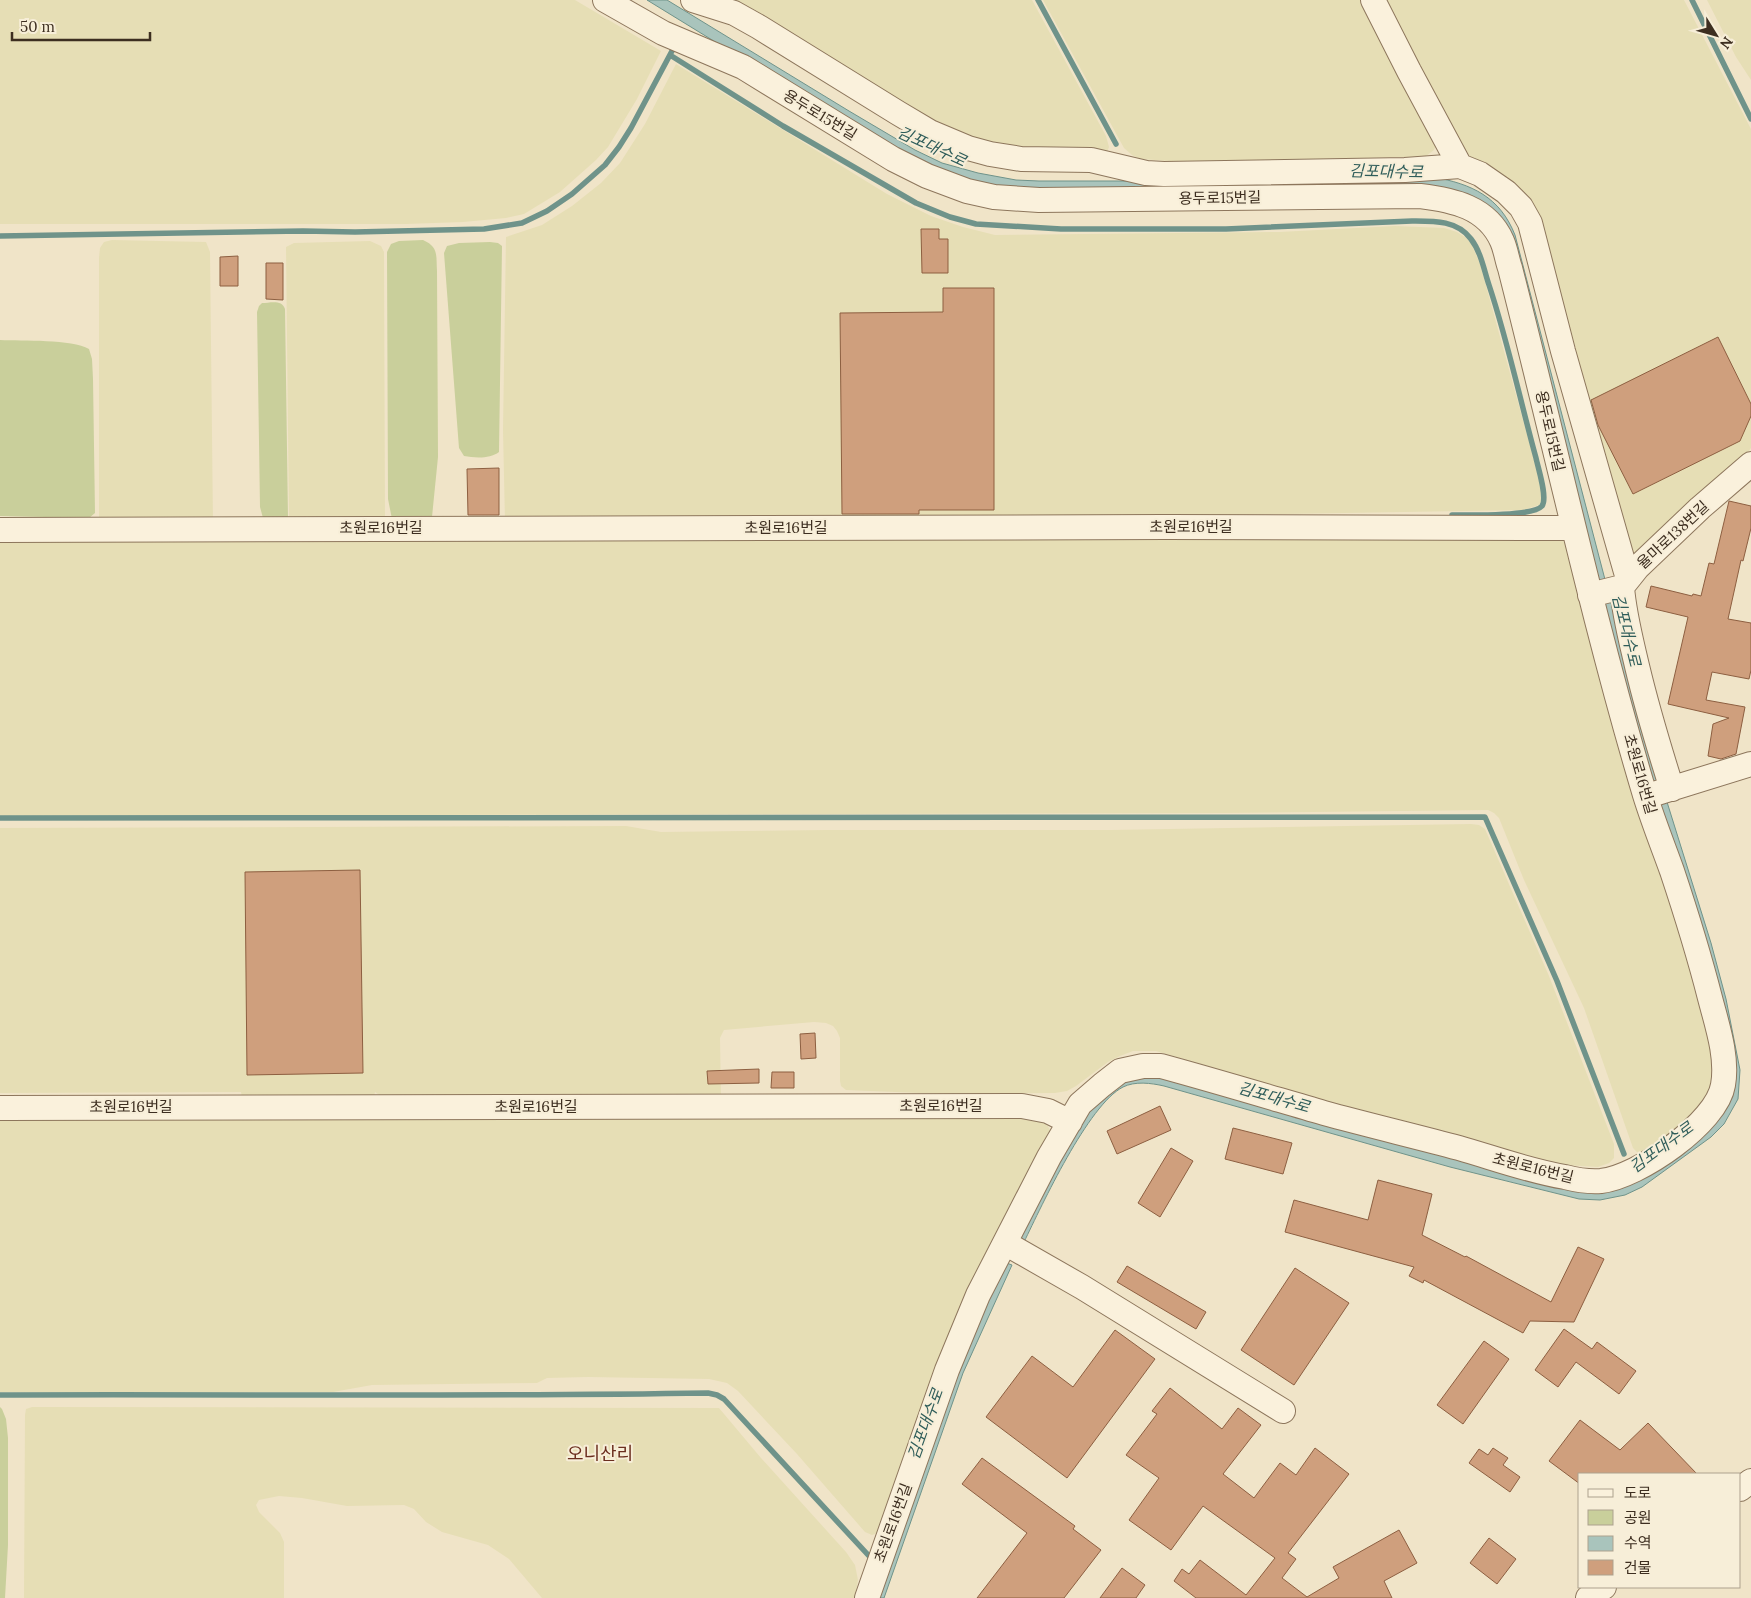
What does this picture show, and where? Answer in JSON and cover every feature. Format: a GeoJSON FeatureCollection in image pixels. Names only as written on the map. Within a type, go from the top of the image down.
{"type":"FeatureCollection","features":[{"type":"Feature","properties":{"kind":"street","name":"용두로15번길"},"geometry":{"type":"LineString","coordinates":[[605,0],[663,33],[743,68],[893,159],[927,176],[967,191],[994,197],[1039,200],[1420,196],[1463,204],[1476,210],[1493,227],[1502,241],[1536,369],[1590,595]]}},
{"type":"Feature","properties":{"kind":"street"},"geometry":{"type":"LineString","coordinates":[[693,0],[734,13],[930,132],[968,148],[990,154],[1021,159],[1091,160],[1146,173],[1164,174],[1405,170],[1460,166],[1480,174],[1506,192],[1521,207],[1530,223],[1625,583],[1624,608],[1642,684],[1672,789]]}},
{"type":"Feature","properties":{"kind":"street"},"geometry":{"type":"LineString","coordinates":[[1372,0],[1460,166]]}},
{"type":"Feature","properties":{"kind":"street","name":"율마로138번길"},"geometry":{"type":"LineString","coordinates":[[1625,583],[1638,567],[1693,514],[1751,464]]}},
{"type":"Feature","properties":{"kind":"street","name":"초원로16번길"},"geometry":{"type":"LineString","coordinates":[[0,530],[1166,526],[1573,528]]}},
{"type":"Feature","properties":{"kind":"street"},"geometry":{"type":"LineString","coordinates":[[1590,595],[1625,583]]}},
{"type":"Feature","properties":{"kind":"street","name":"초원로16번길"},"geometry":{"type":"LineString","coordinates":[[867,1598],[947,1370],[978,1295],[1049,1157],[1080,1104],[1120,1071],[1144,1066],[1161,1066],[1542,1173],[1583,1181],[1601,1181],[1636,1170],[1682,1139],[1706,1118],[1716,1105],[1723,1089],[1724,1073],[1714,1014],[1696,946],[1645,796],[1590,595]]}},
{"type":"Feature","properties":{"kind":"street"},"geometry":{"type":"LineString","coordinates":[[1645,796],[1751,764]]}},
{"type":"Feature","properties":{"kind":"street","name":"초원로16번길"},"geometry":{"type":"LineString","coordinates":[[0,1108],[1022,1106],[1048,1111],[1070,1122]]}},
{"type":"Feature","properties":{"kind":"street"},"geometry":{"type":"LineString","coordinates":[[1005,1243],[1074,1282],[1249,1388],[1283,1411]]}},
{"type":"Feature","properties":{"kind":"street"},"geometry":{"type":"LineString","coordinates":[[1588,1598],[1603,1588]]}},
{"type":"Feature","properties":{"kind":"shaded area"},"geometry":{"type":"Polygon","coordinates":[[[0,0],[575,0],[661,51],[637,99],[608,147],[560,192],[524,214],[506,218],[463,222],[406,224],[0,224],[0,0]]]}},
{"type":"Feature","properties":{"kind":"shaded area"},"geometry":{"type":"Polygon","coordinates":[[[714,0],[1032,0],[1106,136],[1109,147],[1105,157],[979,147],[714,0]]]}},
{"type":"Feature","properties":{"kind":"shaded area"},"geometry":{"type":"Polygon","coordinates":[[[1043,0],[1364,0],[1437,142],[1434,150],[1426,156],[1409,157],[1186,162],[1140,159],[1124,148],[1043,0]]]}},
{"type":"Feature","properties":{"kind":"shaded area"},"geometry":{"type":"Polygon","coordinates":[[[1378,0],[1684,0],[1751,129],[1751,448],[1743,459],[1638,556],[1631,553],[1536,223],[1468,160],[1378,0]]]}},
{"type":"Feature","properties":{"kind":"shaded area"},"geometry":{"type":"Polygon","coordinates":[[[1707,0],[1751,0],[1751,80],[1736,57],[1707,0]]]}},
{"type":"Feature","properties":{"kind":"shaded area"},"geometry":{"type":"Polygon","coordinates":[[[676,64],[887,194],[931,216],[995,235],[1279,232],[1395,226],[1444,228],[1457,232],[1471,243],[1480,264],[1532,453],[1542,500],[1539,505],[1523,510],[997,519],[505,522],[503,430],[506,237],[542,225],[572,206],[601,183],[620,163],[645,124],[676,64]]]}},
{"type":"Feature","properties":{"kind":"shaded area"},"geometry":{"type":"Polygon","coordinates":[[[112,240],[206,242],[210,252],[213,524],[99,524],[99,258],[100,248],[104,242],[112,240]]]}},
{"type":"Feature","properties":{"kind":"shaded area"},"geometry":{"type":"Polygon","coordinates":[[[370,241],[381,246],[384,252],[385,522],[289,518],[286,247],[294,243],[370,241]]]}},
{"type":"Feature","properties":{"kind":"shaded area"},"geometry":{"type":"Polygon","coordinates":[[[0,534],[1558,536],[1570,548],[1680,916],[1718,1071],[1706,1107],[1648,1154],[1638,1153],[1633,1148],[1584,1008],[1524,880],[1499,818],[1488,810],[1224,813],[0,816],[0,534]]]}},
{"type":"Feature","properties":{"kind":"shaded area"},"geometry":{"type":"Polygon","coordinates":[[[1479,825],[1485,829],[1549,976],[1614,1144],[1614,1158],[1609,1163],[1598,1167],[1565,1165],[1395,1121],[1156,1051],[1133,1051],[1120,1056],[1108,1062],[1076,1086],[1067,1091],[1055,1093],[945,1094],[846,1090],[841,1086],[840,1081],[840,1038],[837,1031],[833,1026],[826,1023],[814,1022],[724,1030],[720,1038],[721,1100],[382,1097],[375,1092],[373,1102],[243,1103],[241,1092],[0,1093],[0,828],[626,826],[661,832],[1111,830],[1479,825]]]}},
{"type":"Feature","properties":{"kind":"shaded area"},"geometry":{"type":"Polygon","coordinates":[[[1026,1111],[1045,1121],[1050,1130],[1050,1141],[880,1532],[872,1535],[865,1532],[797,1454],[738,1391],[727,1383],[709,1379],[547,1378],[537,1383],[372,1385],[333,1392],[0,1392],[0,1114],[1026,1111]]]}},
{"type":"Feature","properties":{"kind":"shaded area"},"geometry":{"type":"Polygon","coordinates":[[[32,1407],[719,1408],[761,1458],[846,1552],[855,1565],[858,1580],[855,1598],[542,1598],[509,1559],[488,1545],[442,1532],[426,1522],[414,1509],[404,1505],[347,1506],[279,1496],[259,1500],[256,1505],[259,1512],[280,1533],[284,1542],[284,1598],[24,1598],[25,1415],[26,1409],[32,1407]]]}},
{"type":"Feature","properties":{"kind":"green space"},"geometry":{"type":"Polygon","coordinates":[[[423,240],[432,246],[436,252],[437,271],[438,457],[432,517],[392,519],[388,499],[387,252],[391,244],[399,241],[423,240]]]}},
{"type":"Feature","properties":{"kind":"green space"},"geometry":{"type":"Polygon","coordinates":[[[459,243],[498,243],[502,246],[499,452],[487,457],[473,457],[464,456],[459,448],[444,253],[447,246],[459,243]]]}},
{"type":"Feature","properties":{"kind":"green space"},"geometry":{"type":"Polygon","coordinates":[[[262,303],[279,303],[285,309],[288,518],[263,518],[260,507],[257,312],[262,303]]]}},
{"type":"Feature","properties":{"kind":"green space"},"geometry":{"type":"Polygon","coordinates":[[[0,340],[59,342],[89,349],[92,359],[93,379],[95,513],[89,518],[0,516],[0,340]]]}},
{"type":"Feature","properties":{"kind":"green space"},"geometry":{"type":"Polygon","coordinates":[[[0,1407],[6,1419],[8,1438],[8,1545],[5,1598],[0,1598],[0,1407]]]}},
{"type":"Feature","properties":{"kind":"water","name":"김포대수로"},"geometry":{"type":"Polygon","coordinates":[[[647,0],[667,0],[915,150],[942,163],[978,173],[1016,180],[1039,181],[1194,181],[1433,177],[1472,188],[1493,202],[1509,222],[1515,235],[1643,725],[1711,943],[1726,999],[1740,1070],[1738,1099],[1724,1124],[1711,1137],[1642,1187],[1625,1195],[1600,1200],[1579,1199],[1450,1167],[1164,1086],[1138,1083],[1123,1087],[1109,1097],[1095,1114],[1067,1157],[1024,1242],[1016,1238],[1083,1113],[1110,1085],[1152,1073],[1601,1188],[1729,1091],[1483,208],[1034,194],[948,178],[800,94],[647,0]]]}},
{"type":"Feature","properties":{"kind":"water"},"geometry":{"type":"Polygon","coordinates":[[[1004,1262],[1012,1265],[963,1373],[884,1598],[873,1598],[931,1436],[1004,1262]]]}},
{"type":"Feature","properties":{"kind":"building"},"geometry":{"type":"Polygon","coordinates":[[[921,229],[939,229],[939,239],[948,239],[948,273],[922,273],[921,229]]]}},
{"type":"Feature","properties":{"kind":"building"},"geometry":{"type":"Polygon","coordinates":[[[238,256],[238,286],[220,286],[220,257],[238,256]]]}},
{"type":"Feature","properties":{"kind":"building"},"geometry":{"type":"Polygon","coordinates":[[[266,263],[283,263],[283,300],[266,299],[266,263]]]}},
{"type":"Feature","properties":{"kind":"building"},"geometry":{"type":"Polygon","coordinates":[[[943,288],[994,288],[994,510],[919,510],[919,514],[842,514],[840,313],[943,312],[943,288]]]}},
{"type":"Feature","properties":{"kind":"building"},"geometry":{"type":"Polygon","coordinates":[[[1718,337],[1751,404],[1751,416],[1740,441],[1633,494],[1598,425],[1591,400],[1718,337]]]}},
{"type":"Feature","properties":{"kind":"building"},"geometry":{"type":"Polygon","coordinates":[[[499,468],[499,515],[468,515],[467,469],[499,468]]]}},
{"type":"Feature","properties":{"kind":"building"},"geometry":{"type":"Polygon","coordinates":[[[1729,501],[1751,506],[1751,528],[1743,561],[1741,560],[1728,619],[1751,623],[1751,670],[1749,679],[1712,672],[1706,700],[1745,707],[1736,754],[1721,759],[1708,756],[1713,724],[1729,718],[1668,704],[1688,617],[1646,607],[1651,586],[1692,596],[1693,594],[1701,596],[1709,563],[1714,564],[1729,501]]]}},
{"type":"Feature","properties":{"kind":"building"},"geometry":{"type":"Polygon","coordinates":[[[360,870],[363,1073],[247,1075],[245,872],[360,870]]]}},
{"type":"Feature","properties":{"kind":"building"},"geometry":{"type":"Polygon","coordinates":[[[815,1033],[816,1058],[801,1059],[800,1034],[815,1033]]]}},
{"type":"Feature","properties":{"kind":"building"},"geometry":{"type":"Polygon","coordinates":[[[759,1069],[759,1083],[708,1084],[707,1071],[759,1069]]]}},
{"type":"Feature","properties":{"kind":"building"},"geometry":{"type":"Polygon","coordinates":[[[772,1072],[794,1072],[794,1088],[771,1088],[772,1072]]]}},
{"type":"Feature","properties":{"kind":"building"},"geometry":{"type":"Polygon","coordinates":[[[1160,1106],[1171,1130],[1117,1154],[1107,1131],[1160,1106]]]}},
{"type":"Feature","properties":{"kind":"building"},"geometry":{"type":"Polygon","coordinates":[[[1233,1128],[1292,1143],[1283,1174],[1225,1159],[1233,1128]]]}},
{"type":"Feature","properties":{"kind":"building"},"geometry":{"type":"Polygon","coordinates":[[[1171,1148],[1193,1161],[1160,1217],[1138,1203],[1171,1148]]]}},
{"type":"Feature","properties":{"kind":"building"},"geometry":{"type":"Polygon","coordinates":[[[1378,1180],[1432,1194],[1422,1235],[1466,1256],[1551,1302],[1578,1247],[1604,1259],[1574,1322],[1530,1321],[1523,1333],[1424,1280],[1423,1283],[1409,1276],[1414,1267],[1285,1232],[1294,1200],[1368,1220],[1378,1180]]]}},
{"type":"Feature","properties":{"kind":"building"},"geometry":{"type":"Polygon","coordinates":[[[1127,1266],[1206,1312],[1196,1329],[1117,1282],[1127,1266]]]}},
{"type":"Feature","properties":{"kind":"building"},"geometry":{"type":"Polygon","coordinates":[[[1295,1268],[1349,1303],[1294,1385],[1241,1350],[1295,1268]]]}},
{"type":"Feature","properties":{"kind":"building"},"geometry":{"type":"Polygon","coordinates":[[[1564,1329],[1592,1349],[1597,1342],[1636,1371],[1619,1394],[1576,1362],[1558,1387],[1535,1370],[1564,1329]]]}},
{"type":"Feature","properties":{"kind":"building"},"geometry":{"type":"Polygon","coordinates":[[[1115,1330],[1155,1359],[1067,1478],[986,1417],[1032,1356],[1073,1387],[1115,1330]]]}},
{"type":"Feature","properties":{"kind":"building"},"geometry":{"type":"Polygon","coordinates":[[[1484,1341],[1509,1359],[1463,1424],[1437,1405],[1484,1341]]]}},
{"type":"Feature","properties":{"kind":"building"},"geometry":{"type":"Polygon","coordinates":[[[1170,1388],[1222,1429],[1238,1408],[1261,1425],[1223,1474],[1254,1498],[1280,1463],[1296,1475],[1315,1448],[1349,1474],[1288,1553],[1296,1559],[1282,1578],[1307,1597],[1339,1578],[1333,1567],[1399,1530],[1417,1563],[1384,1581],[1392,1598],[1196,1598],[1174,1581],[1182,1569],[1189,1574],[1200,1560],[1246,1595],[1275,1558],[1203,1506],[1171,1550],[1129,1520],[1159,1478],[1126,1455],[1157,1414],[1152,1411],[1170,1388]]]}},
{"type":"Feature","properties":{"kind":"building"},"geometry":{"type":"Polygon","coordinates":[[[1580,1420],[1620,1450],[1648,1423],[1696,1473],[1578,1473],[1578,1483],[1549,1461],[1580,1420]]]}},
{"type":"Feature","properties":{"kind":"building"},"geometry":{"type":"Polygon","coordinates":[[[1493,1448],[1508,1458],[1503,1465],[1520,1477],[1510,1492],[1469,1463],[1479,1449],[1488,1455],[1493,1448]]]}},
{"type":"Feature","properties":{"kind":"building"},"geometry":{"type":"Polygon","coordinates":[[[982,1458],[1075,1526],[1073,1529],[1101,1550],[1064,1598],[977,1598],[1027,1533],[962,1484],[982,1458]]]}},
{"type":"Feature","properties":{"kind":"building"},"geometry":{"type":"Polygon","coordinates":[[[1489,1538],[1516,1559],[1497,1584],[1470,1563],[1489,1538]]]}},
{"type":"Feature","properties":{"kind":"building"},"geometry":{"type":"Polygon","coordinates":[[[1122,1568],[1145,1585],[1136,1598],[1100,1598],[1122,1568]]]}},
{"type":"Feature","properties":{"kind":"waterway"},"geometry":{"type":"LineString","coordinates":[[1038,0],[1116,144]]}},
{"type":"Feature","properties":{"kind":"waterway"},"geometry":{"type":"LineString","coordinates":[[1692,0],[1751,119]]}},
{"type":"Feature","properties":{"kind":"waterway"},"geometry":{"type":"LineString","coordinates":[[0,236],[484,229],[522,223],[547,211],[572,194],[605,165],[631,128],[672,51]]}},
{"type":"Feature","properties":{"kind":"waterway"},"geometry":{"type":"LineString","coordinates":[[670,55],[783,126],[916,203],[950,217],[976,224],[1061,229],[1226,229],[1420,221],[1444,223],[1459,228],[1471,239],[1477,250],[1496,306],[1540,475],[1544,502],[1536,510],[1514,514],[1452,515]]}},
{"type":"Feature","properties":{"kind":"waterway","name":"김포대수로"},"geometry":{"type":"LineString","coordinates":[[0,818],[1485,817],[1557,981],[1624,1154]]}},
{"type":"Feature","properties":{"kind":"waterway"},"geometry":{"type":"LineString","coordinates":[[0,1395],[708,1393],[724,1399],[870,1557]]}},
{"type":"Feature","properties":{"kind":"district","name":"오니산리"},"geometry":{"type":"Point","coordinates":[600,1454]}}]}
